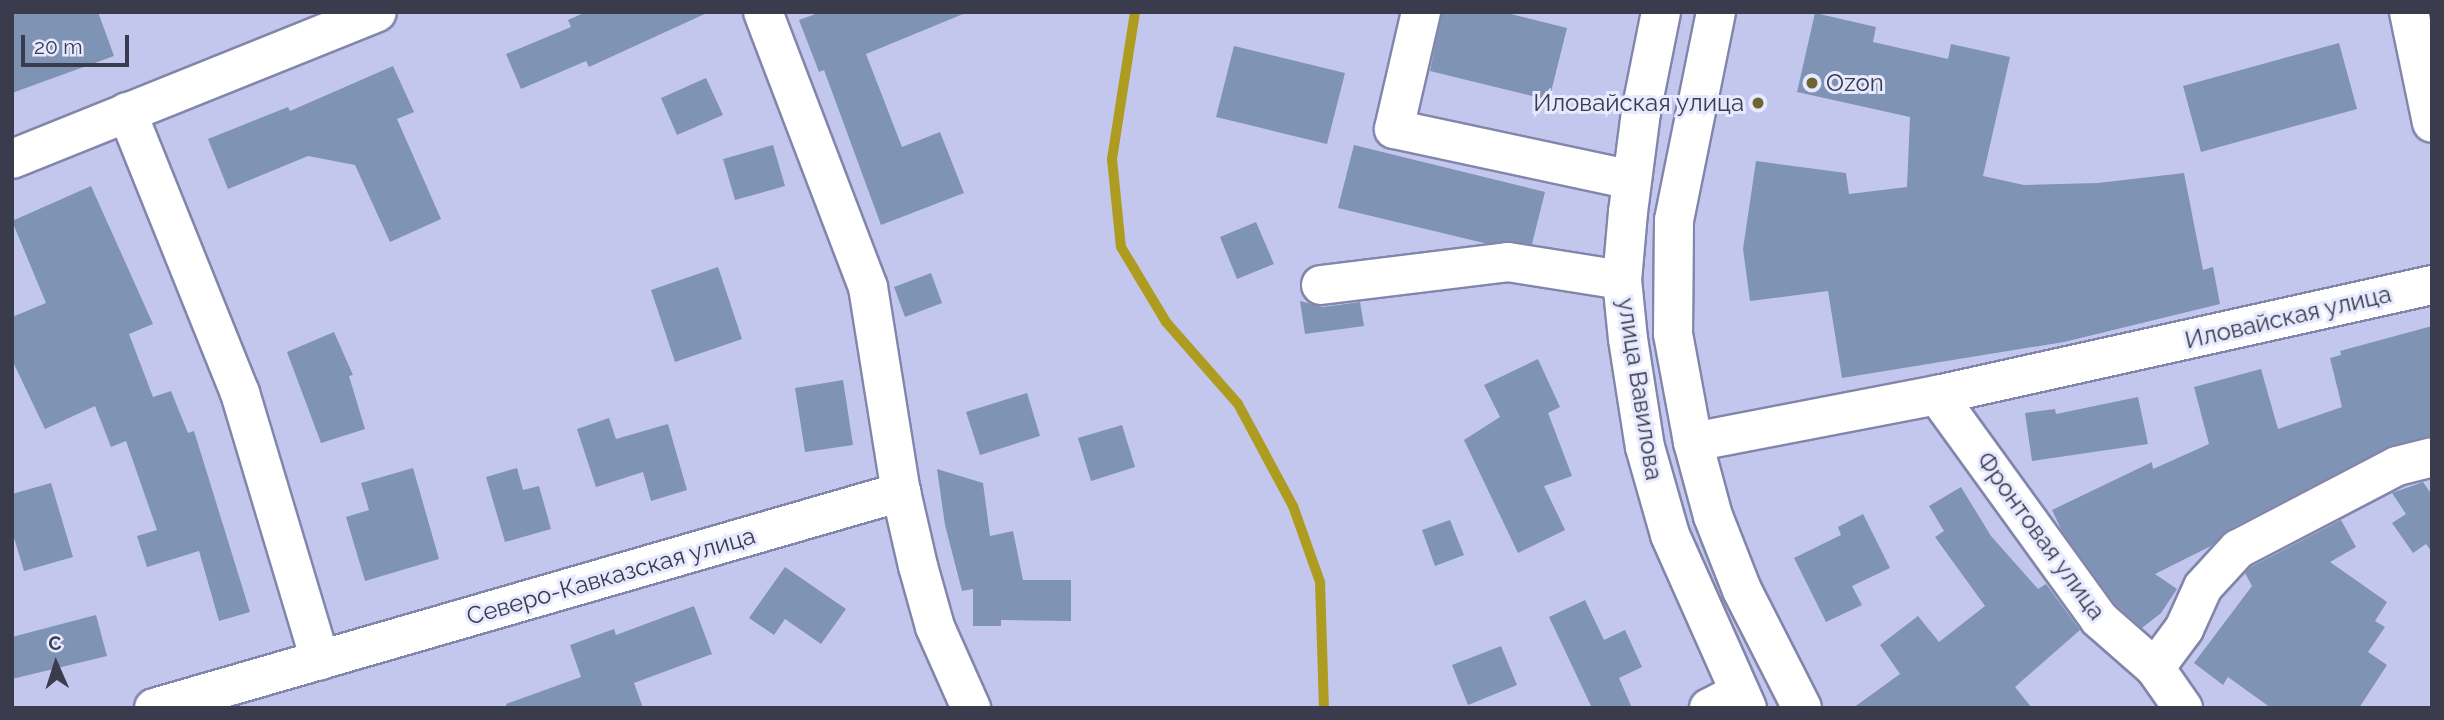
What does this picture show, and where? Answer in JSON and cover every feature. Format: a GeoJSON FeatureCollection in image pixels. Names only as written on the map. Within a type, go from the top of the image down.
{"type":"FeatureCollection","features":[{"type":"Feature","properties":{"kind":"street"},"geometry":{"type":"LineString","coordinates":[[12,159],[377,12]]}},
{"type":"Feature","properties":{"kind":"street"},"geometry":{"type":"LineString","coordinates":[[762,12],[868,287],[901,492],[935,627],[971,708]]}},
{"type":"Feature","properties":{"kind":"street"},"geometry":{"type":"LineString","coordinates":[[1421,12],[1394,129],[1632,180]]}},
{"type":"Feature","properties":{"kind":"street","name":"улица Вавилова"},"geometry":{"type":"LineString","coordinates":[[1661,12],[1632,180],[1622,280],[1640,420],[1655,485],[1670,535],[1732,703]]}},
{"type":"Feature","properties":{"kind":"street","name":"улица Вавилова"},"geometry":{"type":"LineString","coordinates":[[1716,12],[1674,220],[1673,334],[1693,442],[1713,516],[1742,590],[1802,708]]}},
{"type":"Feature","properties":{"kind":"street"},"geometry":{"type":"LineString","coordinates":[[2409,12],[2432,123]]}},
{"type":"Feature","properties":{"kind":"street"},"geometry":{"type":"LineString","coordinates":[[127,112],[240,393],[320,660]]}},
{"type":"Feature","properties":{"kind":"street"},"geometry":{"type":"LineString","coordinates":[[1321,285],[1508,262],[1622,280]]}},
{"type":"Feature","properties":{"kind":"street","name":"Иловайская улица"},"geometry":{"type":"LineString","coordinates":[[1693,442],[1937,395],[2432,285]]}},
{"type":"Feature","properties":{"kind":"street","name":"Фронтовая улица"},"geometry":{"type":"LineString","coordinates":[[1937,395],[2099,619],[2155,668],[2183,708]]}},
{"type":"Feature","properties":{"kind":"street"},"geometry":{"type":"LineString","coordinates":[[2155,668],[2184,629],[2203,587],[2238,549],[2397,466],[2432,457]]}},
{"type":"Feature","properties":{"kind":"street","name":"Северо-Кавказская улица"},"geometry":{"type":"LineString","coordinates":[[154,708],[901,492]]}},
{"type":"Feature","properties":{"kind":"building"},"geometry":{"type":"Polygon","coordinates":[[[12,12],[98,12],[114,56],[12,93],[12,12]]]}},
{"type":"Feature","properties":{"kind":"building"},"geometry":{"type":"Polygon","coordinates":[[[586,12],[709,12],[589,67],[586,61],[521,89],[506,54],[571,27],[568,20],[586,12]]]}},
{"type":"Feature","properties":{"kind":"building"},"geometry":{"type":"Polygon","coordinates":[[[821,12],[968,12],[866,54],[902,147],[940,132],[964,193],[881,225],[824,70],[819,72],[799,20],[821,12]]]}},
{"type":"Feature","properties":{"kind":"building"},"geometry":{"type":"Polygon","coordinates":[[[1442,12],[1503,12],[1567,28],[1549,100],[1430,71],[1442,12]]]}},
{"type":"Feature","properties":{"kind":"building"},"geometry":{"type":"Polygon","coordinates":[[[1815,13],[1876,27],[1873,42],[1948,59],[1951,44],[2010,57],[1983,176],[2024,185],[2098,183],[2184,173],[2203,270],[2213,267],[2220,304],[2064,342],[1842,378],[1828,291],[1750,301],[1743,249],[1756,161],[1846,173],[1849,194],[1907,187],[1910,117],[1797,92],[1815,13]]]}},
{"type":"Feature","properties":{"kind":"building"},"geometry":{"type":"Polygon","coordinates":[[[2339,43],[2357,109],[2201,152],[2183,86],[2339,43]]]}},
{"type":"Feature","properties":{"kind":"building"},"geometry":{"type":"Polygon","coordinates":[[[1234,46],[1345,73],[1327,144],[1216,117],[1234,46]]]}},
{"type":"Feature","properties":{"kind":"building"},"geometry":{"type":"Polygon","coordinates":[[[393,66],[414,112],[397,119],[441,219],[390,242],[355,165],[308,156],[228,189],[208,139],[288,107],[290,111],[393,66]]]}},
{"type":"Feature","properties":{"kind":"building"},"geometry":{"type":"Polygon","coordinates":[[[706,78],[723,115],[677,135],[661,98],[706,78]]]}},
{"type":"Feature","properties":{"kind":"building"},"geometry":{"type":"Polygon","coordinates":[[[773,145],[785,186],[735,200],[723,159],[773,145]]]}},
{"type":"Feature","properties":{"kind":"building"},"geometry":{"type":"Polygon","coordinates":[[[1354,145],[1545,192],[1532,244],[1484,243],[1338,208],[1354,145]]]}},
{"type":"Feature","properties":{"kind":"building"},"geometry":{"type":"Polygon","coordinates":[[[91,186],[153,324],[129,334],[153,397],[171,391],[188,433],[194,431],[250,612],[219,621],[199,551],[147,567],[137,536],[157,530],[126,441],[111,447],[95,406],[45,429],[12,360],[12,317],[46,303],[12,221],[91,186]]]}},
{"type":"Feature","properties":{"kind":"building"},"geometry":{"type":"Polygon","coordinates":[[[1256,222],[1274,264],[1237,279],[1220,237],[1256,222]]]}},
{"type":"Feature","properties":{"kind":"building"},"geometry":{"type":"Polygon","coordinates":[[[718,267],[742,339],[675,362],[651,290],[718,267]]]}},
{"type":"Feature","properties":{"kind":"building"},"geometry":{"type":"Polygon","coordinates":[[[931,273],[942,303],[905,317],[894,287],[931,273]]]}},
{"type":"Feature","properties":{"kind":"building"},"geometry":{"type":"Polygon","coordinates":[[[1300,301],[1323,307],[1360,302],[1364,326],[1305,334],[1300,301]]]}},
{"type":"Feature","properties":{"kind":"building"},"geometry":{"type":"Polygon","coordinates":[[[2432,326],[2432,436],[2387,447],[2228,530],[2211,546],[2155,574],[2177,589],[2161,613],[2142,628],[2115,604],[2062,531],[2052,510],[2152,462],[2153,469],[2209,444],[2194,387],[2261,369],[2278,429],[2342,407],[2330,358],[2341,355],[2340,351],[2432,326]]]}},
{"type":"Feature","properties":{"kind":"building"},"geometry":{"type":"Polygon","coordinates":[[[334,332],[353,375],[349,376],[365,429],[321,443],[287,352],[334,332]]]}},
{"type":"Feature","properties":{"kind":"building"},"geometry":{"type":"Polygon","coordinates":[[[1538,359],[1560,407],[1548,413],[1572,476],[1544,486],[1565,530],[1518,553],[1464,440],[1500,417],[1484,385],[1538,359]]]}},
{"type":"Feature","properties":{"kind":"building"},"geometry":{"type":"Polygon","coordinates":[[[843,380],[853,445],[805,452],[795,388],[843,380]]]}},
{"type":"Feature","properties":{"kind":"building"},"geometry":{"type":"Polygon","coordinates":[[[1027,393],[1040,436],[980,455],[966,412],[1027,393]]]}},
{"type":"Feature","properties":{"kind":"building"},"geometry":{"type":"Polygon","coordinates":[[[2138,397],[2148,444],[2032,461],[2025,413],[2055,409],[2056,414],[2138,397]]]}},
{"type":"Feature","properties":{"kind":"building"},"geometry":{"type":"Polygon","coordinates":[[[609,418],[616,439],[668,424],[687,490],[651,501],[643,472],[596,487],[577,429],[609,418]]]}},
{"type":"Feature","properties":{"kind":"building"},"geometry":{"type":"Polygon","coordinates":[[[1122,425],[1135,467],[1091,481],[1078,438],[1122,425]]]}},
{"type":"Feature","properties":{"kind":"building"},"geometry":{"type":"Polygon","coordinates":[[[413,468],[439,559],[365,581],[346,517],[369,510],[361,483],[413,468]]]}},
{"type":"Feature","properties":{"kind":"building"},"geometry":{"type":"Polygon","coordinates":[[[517,468],[523,490],[539,486],[551,529],[505,542],[486,477],[517,468]]]}},
{"type":"Feature","properties":{"kind":"building"},"geometry":{"type":"Polygon","coordinates":[[[937,469],[983,483],[990,536],[1013,531],[1023,580],[1071,580],[1071,621],[1001,620],[1001,626],[973,626],[973,589],[962,591],[945,525],[937,469]]]}},
{"type":"Feature","properties":{"kind":"building"},"geometry":{"type":"Polygon","coordinates":[[[2423,482],[2432,495],[2432,552],[2426,544],[2413,553],[2392,523],[2406,514],[2392,493],[2423,482]]]}},
{"type":"Feature","properties":{"kind":"building"},"geometry":{"type":"Polygon","coordinates":[[[51,483],[73,557],[24,571],[12,531],[12,494],[51,483]]]}},
{"type":"Feature","properties":{"kind":"building"},"geometry":{"type":"Polygon","coordinates":[[[1961,487],[1991,536],[2038,589],[2046,584],[2080,630],[2015,687],[2032,708],[1853,708],[1900,674],[1880,645],[1918,616],[1939,642],[1985,606],[1935,537],[1944,531],[1929,506],[1961,487]]]}},
{"type":"Feature","properties":{"kind":"building"},"geometry":{"type":"Polygon","coordinates":[[[1863,514],[1890,568],[1852,586],[1862,605],[1826,622],[1794,558],[1841,535],[1838,527],[1863,514]]]}},
{"type":"Feature","properties":{"kind":"building"},"geometry":{"type":"Polygon","coordinates":[[[1450,520],[1464,555],[1435,566],[1422,530],[1450,520]]]}},
{"type":"Feature","properties":{"kind":"building"},"geometry":{"type":"Polygon","coordinates":[[[2341,520],[2356,547],[2330,562],[2387,602],[2375,621],[2385,627],[2368,652],[2387,665],[2359,708],[2271,708],[2228,677],[2223,685],[2194,663],[2252,586],[2245,573],[2251,567],[2341,520]]]}},
{"type":"Feature","properties":{"kind":"building"},"geometry":{"type":"Polygon","coordinates":[[[785,567],[846,609],[821,644],[785,619],[774,635],[749,618],[785,567]]]}},
{"type":"Feature","properties":{"kind":"building"},"geometry":{"type":"Polygon","coordinates":[[[1585,600],[1604,640],[1625,630],[1642,667],[1619,678],[1632,708],[1592,708],[1549,617],[1585,600]]]}},
{"type":"Feature","properties":{"kind":"building"},"geometry":{"type":"Polygon","coordinates":[[[694,606],[712,654],[634,683],[643,708],[507,708],[506,704],[581,677],[570,645],[614,629],[616,635],[694,606]]]}},
{"type":"Feature","properties":{"kind":"building"},"geometry":{"type":"Polygon","coordinates":[[[96,615],[107,656],[12,679],[12,637],[96,615]]]}},
{"type":"Feature","properties":{"kind":"building"},"geometry":{"type":"Polygon","coordinates":[[[1501,646],[1517,685],[1468,705],[1452,665],[1501,646]]]}},
{"type":"Feature","properties":{"kind":"waterway"},"geometry":{"type":"LineString","coordinates":[[1135,12],[1112,159],[1121,247],[1166,322],[1238,404],[1293,506],[1320,582],[1324,708]]}},
{"type":"Feature","properties":{"kind":"place","name":"Ozon"},"geometry":{"type":"Point","coordinates":[1812,83]}},
{"type":"Feature","properties":{"kind":"place","name":"Иловайская улица"},"geometry":{"type":"Point","coordinates":[1758,103]}}]}
